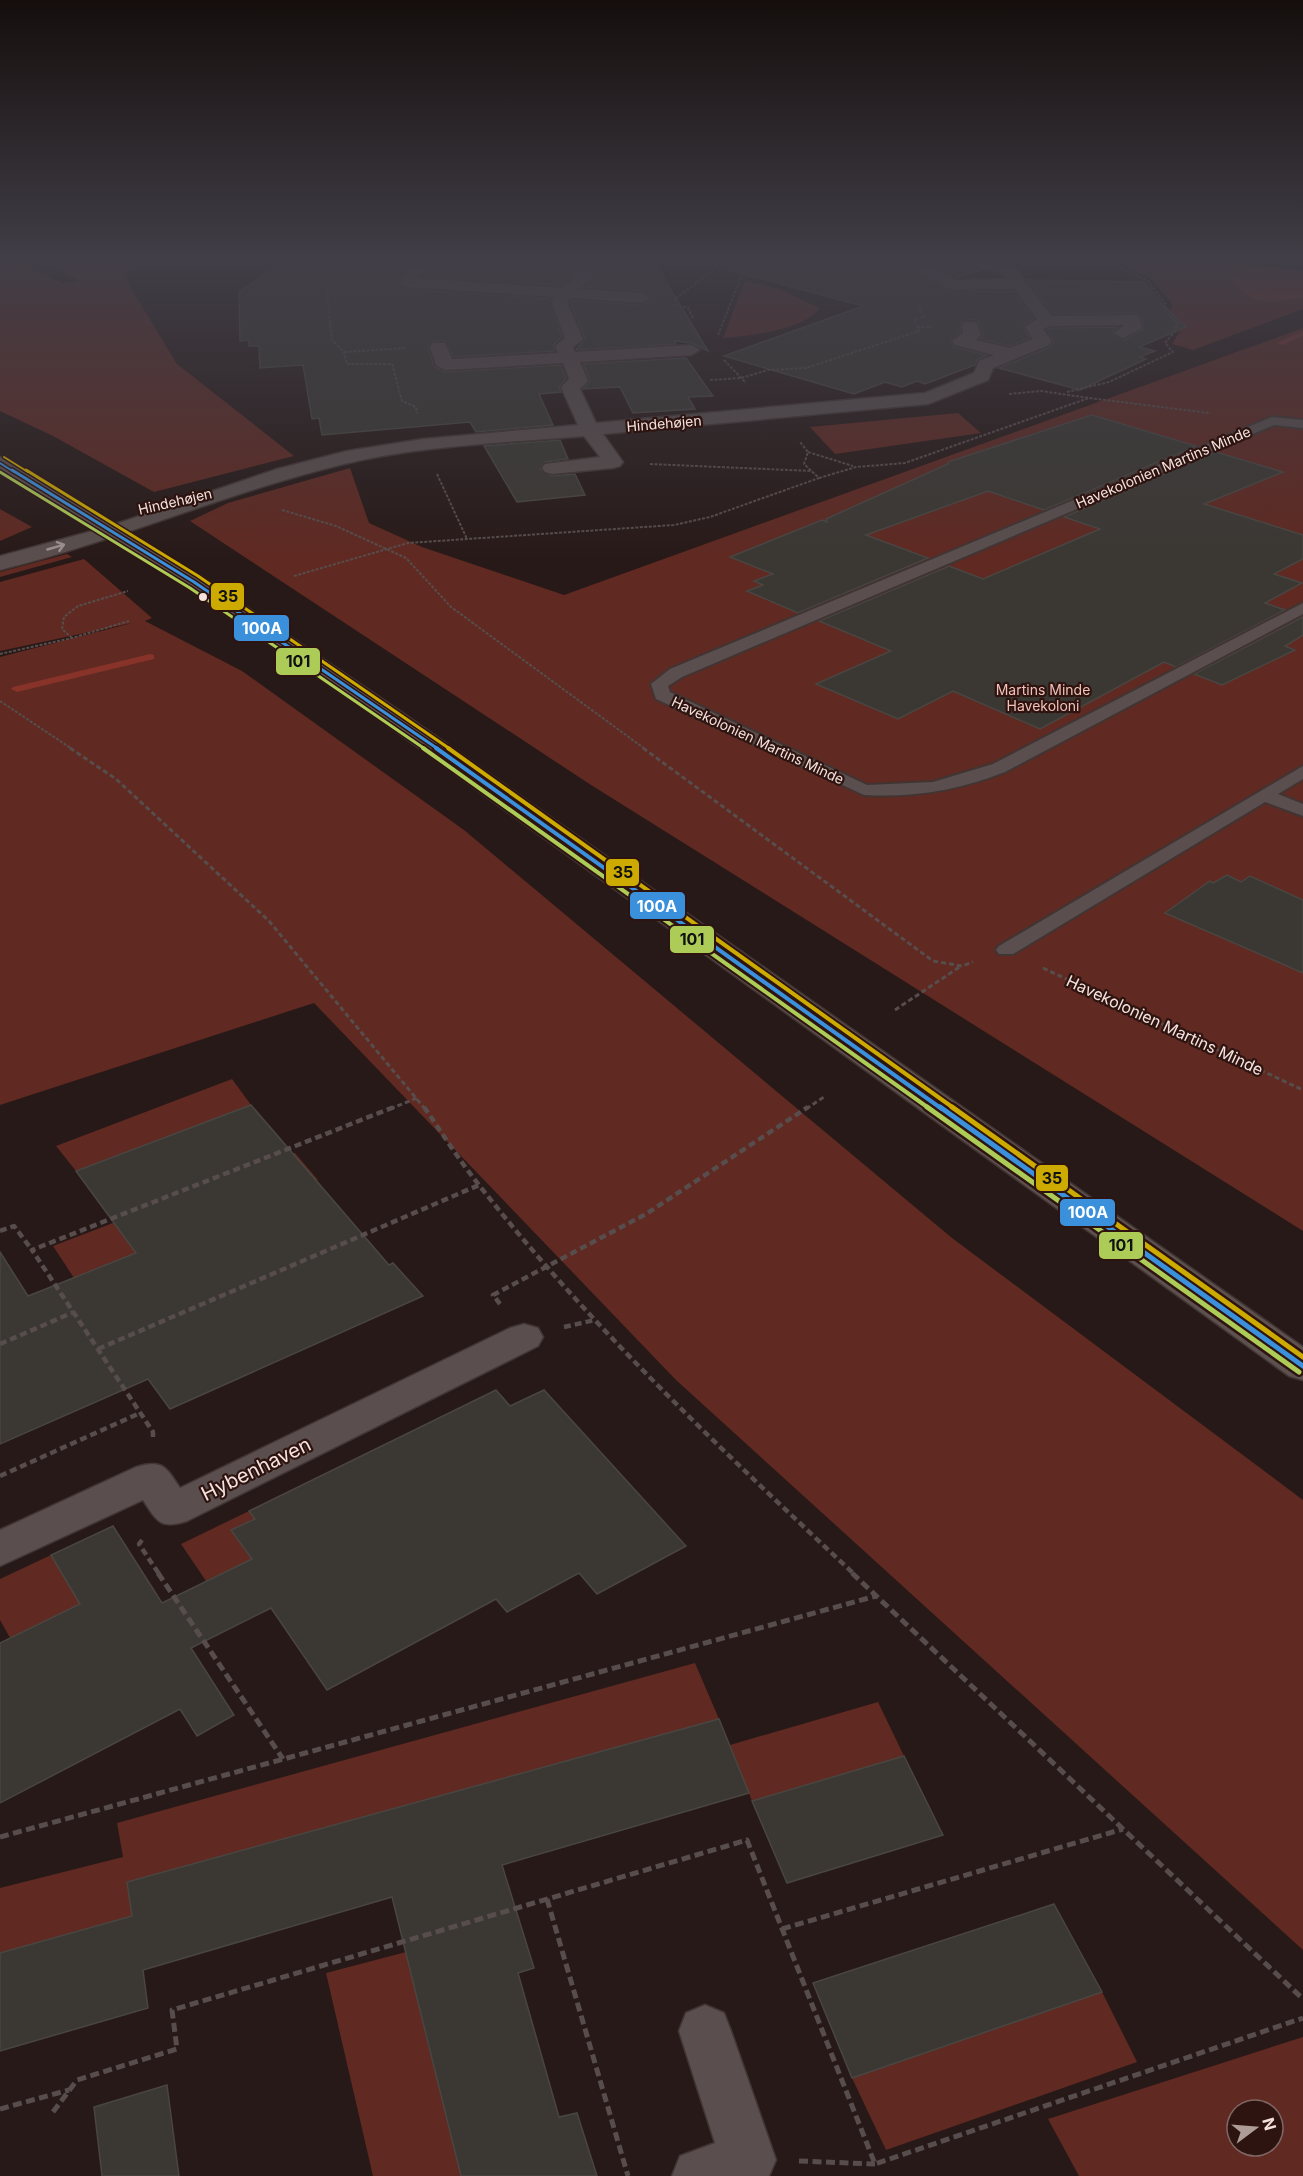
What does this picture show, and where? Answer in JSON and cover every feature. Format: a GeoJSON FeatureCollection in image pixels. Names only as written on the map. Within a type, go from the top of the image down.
{"type":"FeatureCollection","features":[{"type":"Feature","properties":{"kind":"main road"},"geometry":{"type":"LineString","coordinates":[[0,463],[194,582],[395,719],[1303,1366]]}},
{"type":"Feature","properties":{"kind":"street"},"geometry":{"type":"LineString","coordinates":[[443,359],[445,365],[559,359]]}},
{"type":"Feature","properties":{"kind":"street"},"geometry":{"type":"LineString","coordinates":[[569,359],[579,381],[570,387],[590,430],[613,462]]}},
{"type":"Feature","properties":{"kind":"street","name":"Hindehøjen"},"geometry":{"type":"LineString","coordinates":[[104,525],[348,457],[423,445],[928,398],[982,375],[985,365],[1000,359]]}},
{"type":"Feature","properties":{"kind":"street"},"geometry":{"type":"LineString","coordinates":[[552,468],[613,462]]}},
{"type":"Feature","properties":{"kind":"street","name":"Hindehøjen"},"geometry":{"type":"LineString","coordinates":[[104,525],[204,500],[255,482]]}},
{"type":"Feature","properties":{"kind":"street"},"geometry":{"type":"LineString","coordinates":[[0,547],[104,525]]}},
{"type":"Feature","properties":{"kind":"street"},"geometry":{"type":"LineString","coordinates":[[0,563],[104,525]]}},
{"type":"Feature","properties":{"kind":"street","name":"Hybenhaven"},"geometry":{"type":"LineString","coordinates":[[0,1549],[161,1494],[524,1337]]}},
{"type":"Feature","properties":{"kind":"street"},"geometry":{"type":"LineString","coordinates":[[705,2031],[724,2168]]}},
{"type":"Feature","properties":{"kind":"lane","name":"Havekolonien Martins Minde"},"geometry":{"type":"LineString","coordinates":[[1303,424],[1272,421],[687,668],[659,684],[662,695],[864,790],[901,793],[962,783],[999,768],[1303,608]]}},
{"type":"Feature","properties":{"kind":"lane"},"geometry":{"type":"LineString","coordinates":[[1006,950],[1303,771]]}},
{"type":"Feature","properties":{"kind":"lane"},"geometry":{"type":"LineString","coordinates":[[1264,795],[1303,810]]}},
{"type":"Feature","properties":{"kind":"path"},"geometry":{"type":"LineString","coordinates":[[346,359],[347,364],[392,364],[402,401],[416,407],[423,445],[467,538]]}},
{"type":"Feature","properties":{"kind":"path"},"geometry":{"type":"LineString","coordinates":[[710,380],[741,378],[768,370],[806,368],[833,359]]}},
{"type":"Feature","properties":{"kind":"path"},"geometry":{"type":"LineString","coordinates":[[819,477],[856,467],[904,463],[1089,398],[1272,421]]}},
{"type":"Feature","properties":{"kind":"path"},"geometry":{"type":"LineString","coordinates":[[808,452],[856,467]]}},
{"type":"Feature","properties":{"kind":"path"},"geometry":{"type":"LineString","coordinates":[[613,462],[812,471]]}},
{"type":"Feature","properties":{"kind":"path"},"geometry":{"type":"LineString","coordinates":[[204,500],[289,511],[336,526],[406,558],[451,607],[933,961],[962,966]]}},
{"type":"Feature","properties":{"kind":"path"},"geometry":{"type":"LineString","coordinates":[[72,638],[62,628],[64,617],[78,606],[128,591]]}},
{"type":"Feature","properties":{"kind":"path"},"geometry":{"type":"LineString","coordinates":[[0,654],[72,638],[129,621]]}},
{"type":"Feature","properties":{"kind":"path"},"geometry":{"type":"LineString","coordinates":[[0,701],[116,779],[269,921],[417,1098],[479,1185],[596,1320],[711,1439],[1303,1999]]}},
{"type":"Feature","properties":{"kind":"path"},"geometry":{"type":"LineString","coordinates":[[895,1010],[962,966],[1006,950]]}},
{"type":"Feature","properties":{"kind":"path","name":"Havekolonien Martins Minde"},"geometry":{"type":"LineString","coordinates":[[1006,950],[1303,1090]]}},
{"type":"Feature","properties":{"kind":"path"},"geometry":{"type":"LineString","coordinates":[[524,1337],[493,1295],[646,1214],[824,1097]]}},
{"type":"Feature","properties":{"kind":"path"},"geometry":{"type":"LineString","coordinates":[[32,1250],[417,1098]]}},
{"type":"Feature","properties":{"kind":"path"},"geometry":{"type":"LineString","coordinates":[[98,1349],[479,1185]]}},
{"type":"Feature","properties":{"kind":"path"},"geometry":{"type":"LineString","coordinates":[[0,1231],[14,1226],[153,1432],[161,1494],[139,1544],[283,1759]]}},
{"type":"Feature","properties":{"kind":"path"},"geometry":{"type":"LineString","coordinates":[[0,1344],[74,1312]]}},
{"type":"Feature","properties":{"kind":"path"},"geometry":{"type":"LineString","coordinates":[[0,1476],[140,1413]]}},
{"type":"Feature","properties":{"kind":"path"},"geometry":{"type":"LineString","coordinates":[[0,1837],[876,1596]]}},
{"type":"Feature","properties":{"kind":"path"},"geometry":{"type":"LineString","coordinates":[[782,1929],[1123,1829]]}},
{"type":"Feature","properties":{"kind":"path"},"geometry":{"type":"LineString","coordinates":[[547,1899],[628,2176]]}},
{"type":"Feature","properties":{"kind":"path"},"geometry":{"type":"LineString","coordinates":[[0,2109],[70,2089]]}},
{"type":"Feature","properties":{"kind":"path"},"geometry":{"type":"LineString","coordinates":[[724,2168],[875,2164]]}},
{"type":"Feature","properties":{"kind":"green space"},"geometry":{"type":"Polygon","coordinates":[[[0,359],[174,359],[177,364],[294,456],[154,492],[53,436],[0,411],[0,359]]]}},
{"type":"Feature","properties":{"kind":"green space","name":"Martins Minde Havekoloni"},"geometry":{"type":"Polygon","coordinates":[[[1218,359],[1303,359],[1303,1231],[591,785],[190,521],[228,503],[350,468],[369,523],[422,547],[564,595],[1218,359]]]}},
{"type":"Feature","properties":{"kind":"green space"},"geometry":{"type":"Polygon","coordinates":[[[958,413],[981,433],[835,454],[810,427],[958,413]]]}},
{"type":"Feature","properties":{"kind":"green space"},"geometry":{"type":"Polygon","coordinates":[[[0,509],[32,527],[0,541],[0,509]]]}},
{"type":"Feature","properties":{"kind":"green space"},"geometry":{"type":"Polygon","coordinates":[[[67,554],[72,557],[0,577],[0,572],[67,554]]]}},
{"type":"Feature","properties":{"kind":"green space"},"geometry":{"type":"Polygon","coordinates":[[[84,559],[152,618],[145,621],[242,671],[464,830],[952,1238],[1303,1500],[1303,1950],[676,1380],[314,1003],[0,1105],[0,657],[132,623],[0,651],[0,582],[84,559]]]}},
{"type":"Feature","properties":{"kind":"green space"},"geometry":{"type":"Polygon","coordinates":[[[232,1079],[251,1105],[76,1171],[56,1146],[232,1079]]]}},
{"type":"Feature","properties":{"kind":"green space"},"geometry":{"type":"Polygon","coordinates":[[[295,1153],[318,1180],[74,1278],[53,1246],[295,1153]]]}},
{"type":"Feature","properties":{"kind":"green space"},"geometry":{"type":"Polygon","coordinates":[[[249,1511],[255,1519],[231,1530],[252,1559],[206,1581],[181,1544],[249,1511]]]}},
{"type":"Feature","properties":{"kind":"green space"},"geometry":{"type":"Polygon","coordinates":[[[51,1555],[80,1604],[14,1645],[0,1620],[0,1579],[51,1555]]]}},
{"type":"Feature","properties":{"kind":"green space"},"geometry":{"type":"Polygon","coordinates":[[[695,1663],[719,1719],[127,1882],[132,1916],[0,1953],[0,1888],[123,1857],[117,1823],[695,1663]]]}},
{"type":"Feature","properties":{"kind":"green space"},"geometry":{"type":"Polygon","coordinates":[[[878,1702],[904,1756],[752,1801],[730,1745],[878,1702]]]}},
{"type":"Feature","properties":{"kind":"green space"},"geometry":{"type":"Polygon","coordinates":[[[406,1952],[461,2176],[373,2176],[326,1973],[406,1952]]]}},
{"type":"Feature","properties":{"kind":"green space"},"geometry":{"type":"Polygon","coordinates":[[[1102,1992],[1137,2062],[886,2150],[852,2078],[1102,1992]]]}},
{"type":"Feature","properties":{"kind":"green space"},"geometry":{"type":"Polygon","coordinates":[[[1303,2037],[1303,2176],[1079,2176],[1048,2119],[1303,2037]]]}},
{"type":"Feature","properties":{"kind":"building"},"geometry":{"type":"Polygon","coordinates":[[[260,359],[432,359],[434,366],[445,372],[561,365],[566,378],[559,387],[561,392],[539,394],[553,425],[476,432],[470,422],[322,435],[319,418],[312,419],[303,365],[260,368],[260,359]]]}},
{"type":"Feature","properties":{"kind":"building"},"geometry":{"type":"Polygon","coordinates":[[[686,359],[713,396],[688,397],[695,409],[633,413],[620,387],[583,389],[590,381],[583,364],[686,359]]]}},
{"type":"Feature","properties":{"kind":"building"},"geometry":{"type":"Polygon","coordinates":[[[733,359],[979,359],[975,365],[925,384],[917,381],[902,387],[885,382],[854,394],[733,359]]]}},
{"type":"Feature","properties":{"kind":"building"},"geometry":{"type":"Polygon","coordinates":[[[1022,359],[1146,359],[1080,390],[999,368],[1022,359]]]}},
{"type":"Feature","properties":{"kind":"building"},"geometry":{"type":"Polygon","coordinates":[[[1092,415],[1196,446],[1044,510],[988,491],[866,535],[928,558],[798,613],[747,591],[763,585],[754,581],[773,574],[730,557],[822,520],[827,522],[826,519],[948,464],[948,462],[1092,415]]]}},
{"type":"Feature","properties":{"kind":"building"},"geometry":{"type":"Polygon","coordinates":[[[560,440],[568,459],[545,462],[540,469],[551,476],[575,474],[585,495],[517,502],[484,446],[560,440]]]}},
{"type":"Feature","properties":{"kind":"building"},"geometry":{"type":"Polygon","coordinates":[[[1216,452],[1283,472],[1204,504],[1303,535],[1303,559],[1274,574],[1302,583],[1265,603],[1285,610],[1176,667],[1164,662],[1040,729],[953,691],[898,719],[816,684],[891,651],[819,621],[949,566],[983,579],[1100,529],[1064,517],[1216,452]]]}},
{"type":"Feature","properties":{"kind":"building"},"geometry":{"type":"Polygon","coordinates":[[[1303,617],[1303,635],[1285,646],[1295,650],[1222,685],[1194,674],[1303,617]]]}},
{"type":"Feature","properties":{"kind":"building"},"geometry":{"type":"Polygon","coordinates":[[[1227,875],[1241,882],[1250,876],[1303,900],[1303,973],[1165,913],[1210,881],[1213,883],[1227,875]]]}},
{"type":"Feature","properties":{"kind":"building"},"geometry":{"type":"Polygon","coordinates":[[[251,1105],[389,1265],[393,1263],[423,1296],[170,1409],[148,1379],[0,1444],[0,1252],[28,1296],[136,1253],[76,1171],[251,1105]]]}},
{"type":"Feature","properties":{"kind":"building"},"geometry":{"type":"Polygon","coordinates":[[[496,1390],[510,1406],[544,1390],[686,1546],[597,1594],[579,1573],[507,1612],[496,1599],[327,1690],[271,1608],[191,1648],[234,1715],[197,1736],[180,1709],[0,1803],[0,1643],[80,1604],[51,1555],[113,1526],[162,1603],[252,1559],[231,1530],[255,1519],[249,1511],[496,1390]]]}},
{"type":"Feature","properties":{"kind":"building"},"geometry":{"type":"Polygon","coordinates":[[[719,1719],[749,1793],[502,1865],[534,1968],[518,1973],[559,2117],[577,2113],[597,2176],[461,2176],[392,1897],[143,1970],[148,2008],[0,2051],[0,1953],[132,1916],[127,1882],[719,1719]]]}},
{"type":"Feature","properties":{"kind":"building"},"geometry":{"type":"Polygon","coordinates":[[[904,1756],[943,1835],[787,1883],[752,1801],[904,1756]]]}},
{"type":"Feature","properties":{"kind":"building"},"geometry":{"type":"Polygon","coordinates":[[[1054,1904],[1102,1992],[852,2078],[813,1983],[1054,1904]]]}},
{"type":"Feature","properties":{"kind":"building"},"geometry":{"type":"Polygon","coordinates":[[[167,2085],[179,2176],[102,2176],[94,2107],[167,2085]]]}},
{"type":"Feature","properties":{"kind":"waterway"},"geometry":{"type":"LineString","coordinates":[[17,689],[150,657]]}},
{"type":"Feature","properties":{"kind":"transit line","name":"35"},"geometry":{"type":"LineString","coordinates":[[4,457],[198,576],[399,713],[1303,1357]]}},
{"type":"Feature","properties":{"kind":"transit line","name":"100A"},"geometry":{"type":"LineString","coordinates":[[0,463],[194,582],[395,719],[1303,1366]]}},
{"type":"Feature","properties":{"kind":"transit line","name":"101"},"geometry":{"type":"LineString","coordinates":[[0,472],[190,588],[391,725],[1299,1372]]}}]}
